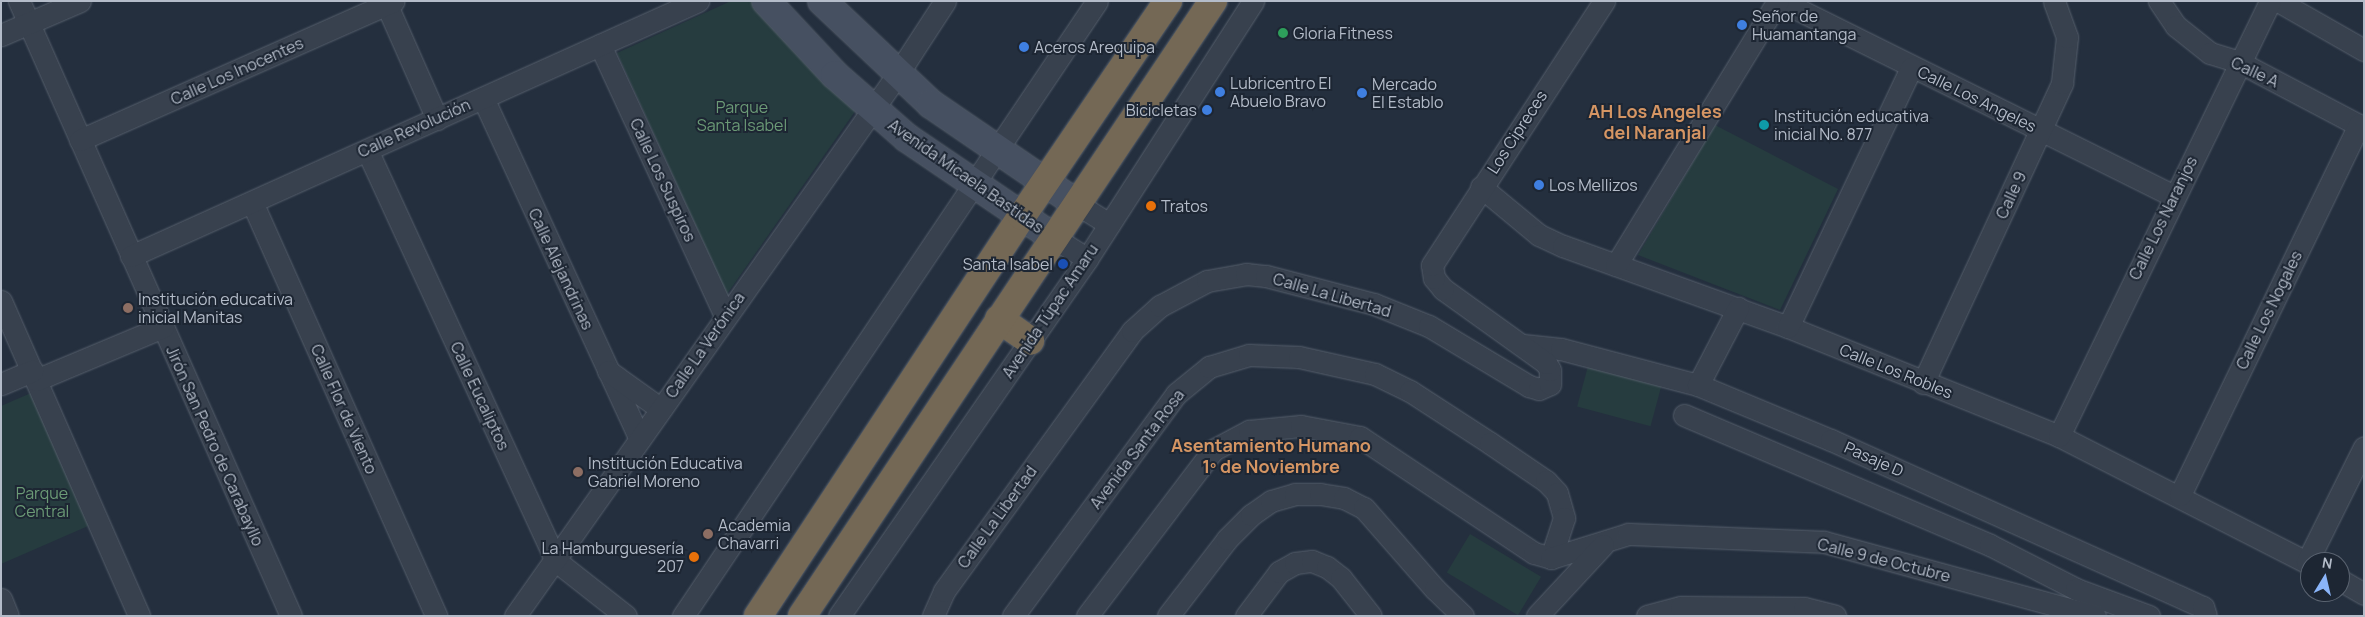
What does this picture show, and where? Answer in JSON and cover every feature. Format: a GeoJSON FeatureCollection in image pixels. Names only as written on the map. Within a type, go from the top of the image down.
{"type":"FeatureCollection","features":[{"type":"Feature","properties":{"kind":"highway"},"geometry":{"type":"LineString","coordinates":[[758,616],[1044,183],[1168,1]]}},
{"type":"Feature","properties":{"kind":"highway"},"geometry":{"type":"LineString","coordinates":[[802,616],[998,319],[1078,204],[1213,1]]}},
{"type":"Feature","properties":{"kind":"highway"},"geometry":{"type":"LineString","coordinates":[[998,319],[1030,341]]}},
{"type":"Feature","properties":{"kind":"street","name":"Jirón San Pedro de Carabayllo"},"geometry":{"type":"LineString","coordinates":[[19,1],[291,616]]}},
{"type":"Feature","properties":{"kind":"street"},"geometry":{"type":"LineString","coordinates":[[1,35],[80,1]]}},
{"type":"Feature","properties":{"kind":"street","name":"Calle Revolución"},"geometry":{"type":"LineString","coordinates":[[131,256],[698,1]]}},
{"type":"Feature","properties":{"kind":"street","name":"Avenida Micaela Bastidas"},"geometry":{"type":"LineString","coordinates":[[766,1],[808,47],[872,109],[907,138],[1087,259]]}},
{"type":"Feature","properties":{"kind":"street"},"geometry":{"type":"LineString","coordinates":[[822,1],[897,75],[931,104],[1044,183],[1109,224]]}},
{"type":"Feature","properties":{"kind":"street","name":"Calle La Verónica"},"geometry":{"type":"LineString","coordinates":[[515,616],[556,562],[725,315],[897,75],[945,1]]}},
{"type":"Feature","properties":{"kind":"street"},"geometry":{"type":"LineString","coordinates":[[682,616],[1098,1]]}},
{"type":"Feature","properties":{"kind":"street","name":"Avenida Túpac Amaru"},"geometry":{"type":"LineString","coordinates":[[838,616],[1087,259],[1254,1]]}},
{"type":"Feature","properties":{"kind":"street","name":"Los Cipreces"},"geometry":{"type":"LineString","coordinates":[[1432,265],[1481,187],[1604,1]]}},
{"type":"Feature","properties":{"kind":"street"},"geometry":{"type":"LineString","coordinates":[[1616,265],[1780,1]]}},
{"type":"Feature","properties":{"kind":"street","name":"Calle Los Angeles"},"geometry":{"type":"LineString","coordinates":[[1780,1],[1911,68],[2042,130],[2173,196]]}},
{"type":"Feature","properties":{"kind":"street","name":"Calle 9"},"geometry":{"type":"LineString","coordinates":[[1923,382],[2042,130],[2062,83],[2067,37],[2054,1]]}},
{"type":"Feature","properties":{"kind":"street","name":"Calle A"},"geometry":{"type":"LineString","coordinates":[[2159,1],[2176,26],[2210,53],[2239,62],[2361,126]]}},
{"type":"Feature","properties":{"kind":"street","name":"Calle Los Naranjos"},"geometry":{"type":"LineString","coordinates":[[2059,436],[2173,196],[2270,1]]}},
{"type":"Feature","properties":{"kind":"street"},"geometry":{"type":"LineString","coordinates":[[2278,1],[2364,50]]}},
{"type":"Feature","properties":{"kind":"street"},"geometry":{"type":"LineString","coordinates":[[388,2],[436,118]]}},
{"type":"Feature","properties":{"kind":"street","name":"Calle Los Inocentes"},"geometry":{"type":"LineString","coordinates":[[80,140],[388,2]]}},
{"type":"Feature","properties":{"kind":"street","name":"Calle Los Suspiros"},"geometry":{"type":"LineString","coordinates":[[600,45],[725,315]]}},
{"type":"Feature","properties":{"kind":"street"},"geometry":{"type":"LineString","coordinates":[[1788,327],[1911,68]]}},
{"type":"Feature","properties":{"kind":"street","name":"Calle Alejandrinas"},"geometry":{"type":"LineString","coordinates":[[483,98],[640,439]]}},
{"type":"Feature","properties":{"kind":"street","name":"Calle Los Nogales"},"geometry":{"type":"LineString","coordinates":[[2180,495],[2361,126]]}},
{"type":"Feature","properties":{"kind":"street","name":"Calle Eucaliptos"},"geometry":{"type":"LineString","coordinates":[[367,150],[556,562],[626,616]]}},
{"type":"Feature","properties":{"kind":"street","name":"Calle Los Robles"},"geometry":{"type":"LineString","coordinates":[[1481,187],[1539,235],[1788,327],[2059,436],[2180,495],[2300,559]]}},
{"type":"Feature","properties":{"kind":"street","name":"Calle Flor de Viento"},"geometry":{"type":"LineString","coordinates":[[252,202],[436,616]]}},
{"type":"Feature","properties":{"kind":"street","name":"Calle La Libertad"},"geometry":{"type":"LineString","coordinates":[[933,616],[944,591],[1132,331],[1160,306],[1191,288],[1226,276],[1246,274],[1290,280],[1374,304],[1429,326],[1529,386],[1545,387],[1551,378],[1550,370],[1523,345],[1443,289],[1434,278],[1432,265]]}},
{"type":"Feature","properties":{"kind":"street"},"geometry":{"type":"LineString","coordinates":[[1,301],[10,344],[34,376],[139,616]]}},
{"type":"Feature","properties":{"kind":"street"},"geometry":{"type":"LineString","coordinates":[[1698,385],[1738,308]]}},
{"type":"Feature","properties":{"kind":"street"},"geometry":{"type":"LineString","coordinates":[[1,384],[34,376],[163,328]]}},
{"type":"Feature","properties":{"kind":"street","name":"Pasaje D"},"geometry":{"type":"LineString","coordinates":[[1523,345],[1561,349],[1698,385],[1831,440],[2203,607],[2206,616]]}},
{"type":"Feature","properties":{"kind":"street","name":"Avenida Santa Rosa"},"geometry":{"type":"LineString","coordinates":[[1013,616],[1176,394],[1209,367],[1249,355],[1299,357],[1375,374],[1410,391],[1522,464],[1546,481],[1563,505],[1564,518],[1551,558]]}},
{"type":"Feature","properties":{"kind":"street"},"geometry":{"type":"LineString","coordinates":[[607,370],[661,409]]}},
{"type":"Feature","properties":{"kind":"street"},"geometry":{"type":"LineString","coordinates":[[1684,415],[1990,545],[2076,589],[2149,616]]}},
{"type":"Feature","properties":{"kind":"street"},"geometry":{"type":"LineString","coordinates":[[1087,616],[1213,450],[1240,435],[1272,427],[1331,429],[1360,437],[1534,553],[1551,558]]}},
{"type":"Feature","properties":{"kind":"street"},"geometry":{"type":"LineString","coordinates":[[2313,552],[2364,447]]}},
{"type":"Feature","properties":{"kind":"street"},"geometry":{"type":"LineString","coordinates":[[1168,616],[1226,539],[1251,515],[1279,498],[1295,494],[1320,494],[1344,498],[1364,508],[1435,589],[1463,616]]}},
{"type":"Feature","properties":{"kind":"street","name":"Calle 9 de Octubre"},"geometry":{"type":"LineString","coordinates":[[1551,558],[1628,534],[1824,542],[2095,616]]}},
{"type":"Feature","properties":{"kind":"street"},"geometry":{"type":"LineString","coordinates":[[1537,616],[1606,542]]}},
{"type":"Feature","properties":{"kind":"street"},"geometry":{"type":"LineString","coordinates":[[1246,616],[1279,572],[1295,563],[1312,561],[1327,567],[1341,578],[1371,616]]}},
{"type":"Feature","properties":{"kind":"street"},"geometry":{"type":"LineString","coordinates":[[2350,586],[2364,594]]}},
{"type":"Feature","properties":{"kind":"street"},"geometry":{"type":"LineString","coordinates":[[1,599],[8,616]]}},
{"type":"Feature","properties":{"kind":"street"},"geometry":{"type":"LineString","coordinates":[[1647,616],[1690,607],[1804,608],[1835,616]]}},
{"type":"Feature","properties":{"kind":"green space","name":"Parque Santa Isabel"},"geometry":{"type":"Polygon","coordinates":[[[731,1],[753,1],[856,110],[727,294],[617,53],[731,1]]]}},
{"type":"Feature","properties":{"kind":"green space"},"geometry":{"type":"Polygon","coordinates":[[[1715,125],[1838,189],[1780,310],[1638,255],[1715,125]]]}},
{"type":"Feature","properties":{"kind":"green space"},"geometry":{"type":"Polygon","coordinates":[[[1588,366],[1661,386],[1651,426],[1577,407],[1588,366]]]}},
{"type":"Feature","properties":{"kind":"green space","name":"Parque Central"},"geometry":{"type":"Polygon","coordinates":[[[38,390],[95,523],[1,564],[1,406],[38,390]]]}},
{"type":"Feature","properties":{"kind":"green space"},"geometry":{"type":"Polygon","coordinates":[[[1470,534],[1541,577],[1518,615],[1447,573],[1470,534]]]}},
{"type":"Feature","properties":{"kind":"place","name":"Señor de Huamantanga"},"geometry":{"type":"Point","coordinates":[1742,25]}},
{"type":"Feature","properties":{"kind":"place","name":"Gloria Fitness"},"geometry":{"type":"Point","coordinates":[1283,33]}},
{"type":"Feature","properties":{"kind":"place","name":"Aceros Arequipa"},"geometry":{"type":"Point","coordinates":[1024,47]}},
{"type":"Feature","properties":{"kind":"place","name":"Lubricentro El Abuelo Bravo"},"geometry":{"type":"Point","coordinates":[1220,92]}},
{"type":"Feature","properties":{"kind":"place","name":"Mercado El Establo"},"geometry":{"type":"Point","coordinates":[1362,93]}},
{"type":"Feature","properties":{"kind":"place","name":"Bicicletas"},"geometry":{"type":"Point","coordinates":[1207,110]}},
{"type":"Feature","properties":{"kind":"place","name":"Institución educativa inicial No. 877"},"geometry":{"type":"Point","coordinates":[1764,125]}},
{"type":"Feature","properties":{"kind":"place","name":"Los Mellizos"},"geometry":{"type":"Point","coordinates":[1539,185]}},
{"type":"Feature","properties":{"kind":"place","name":"Tratos"},"geometry":{"type":"Point","coordinates":[1151,206]}},
{"type":"Feature","properties":{"kind":"place","name":"Santa Isabel"},"geometry":{"type":"Point","coordinates":[1063,264]}},
{"type":"Feature","properties":{"kind":"place","name":"Institución educativa inicial Manitas"},"geometry":{"type":"Point","coordinates":[128,308]}},
{"type":"Feature","properties":{"kind":"place","name":"Institución Educativa Gabriel Moreno"},"geometry":{"type":"Point","coordinates":[578,472]}},
{"type":"Feature","properties":{"kind":"place","name":"Academia Chavarri"},"geometry":{"type":"Point","coordinates":[708,534]}},
{"type":"Feature","properties":{"kind":"place","name":"La Hamburguesería 207"},"geometry":{"type":"Point","coordinates":[694,557]}},
{"type":"Feature","properties":{"kind":"district","name":"AH Los Angeles del Naranjal"},"geometry":{"type":"Point","coordinates":[1655,122]}},
{"type":"Feature","properties":{"kind":"district","name":"Asentamiento Humano 1º de Noviembre"},"geometry":{"type":"Point","coordinates":[1271,456]}}]}
